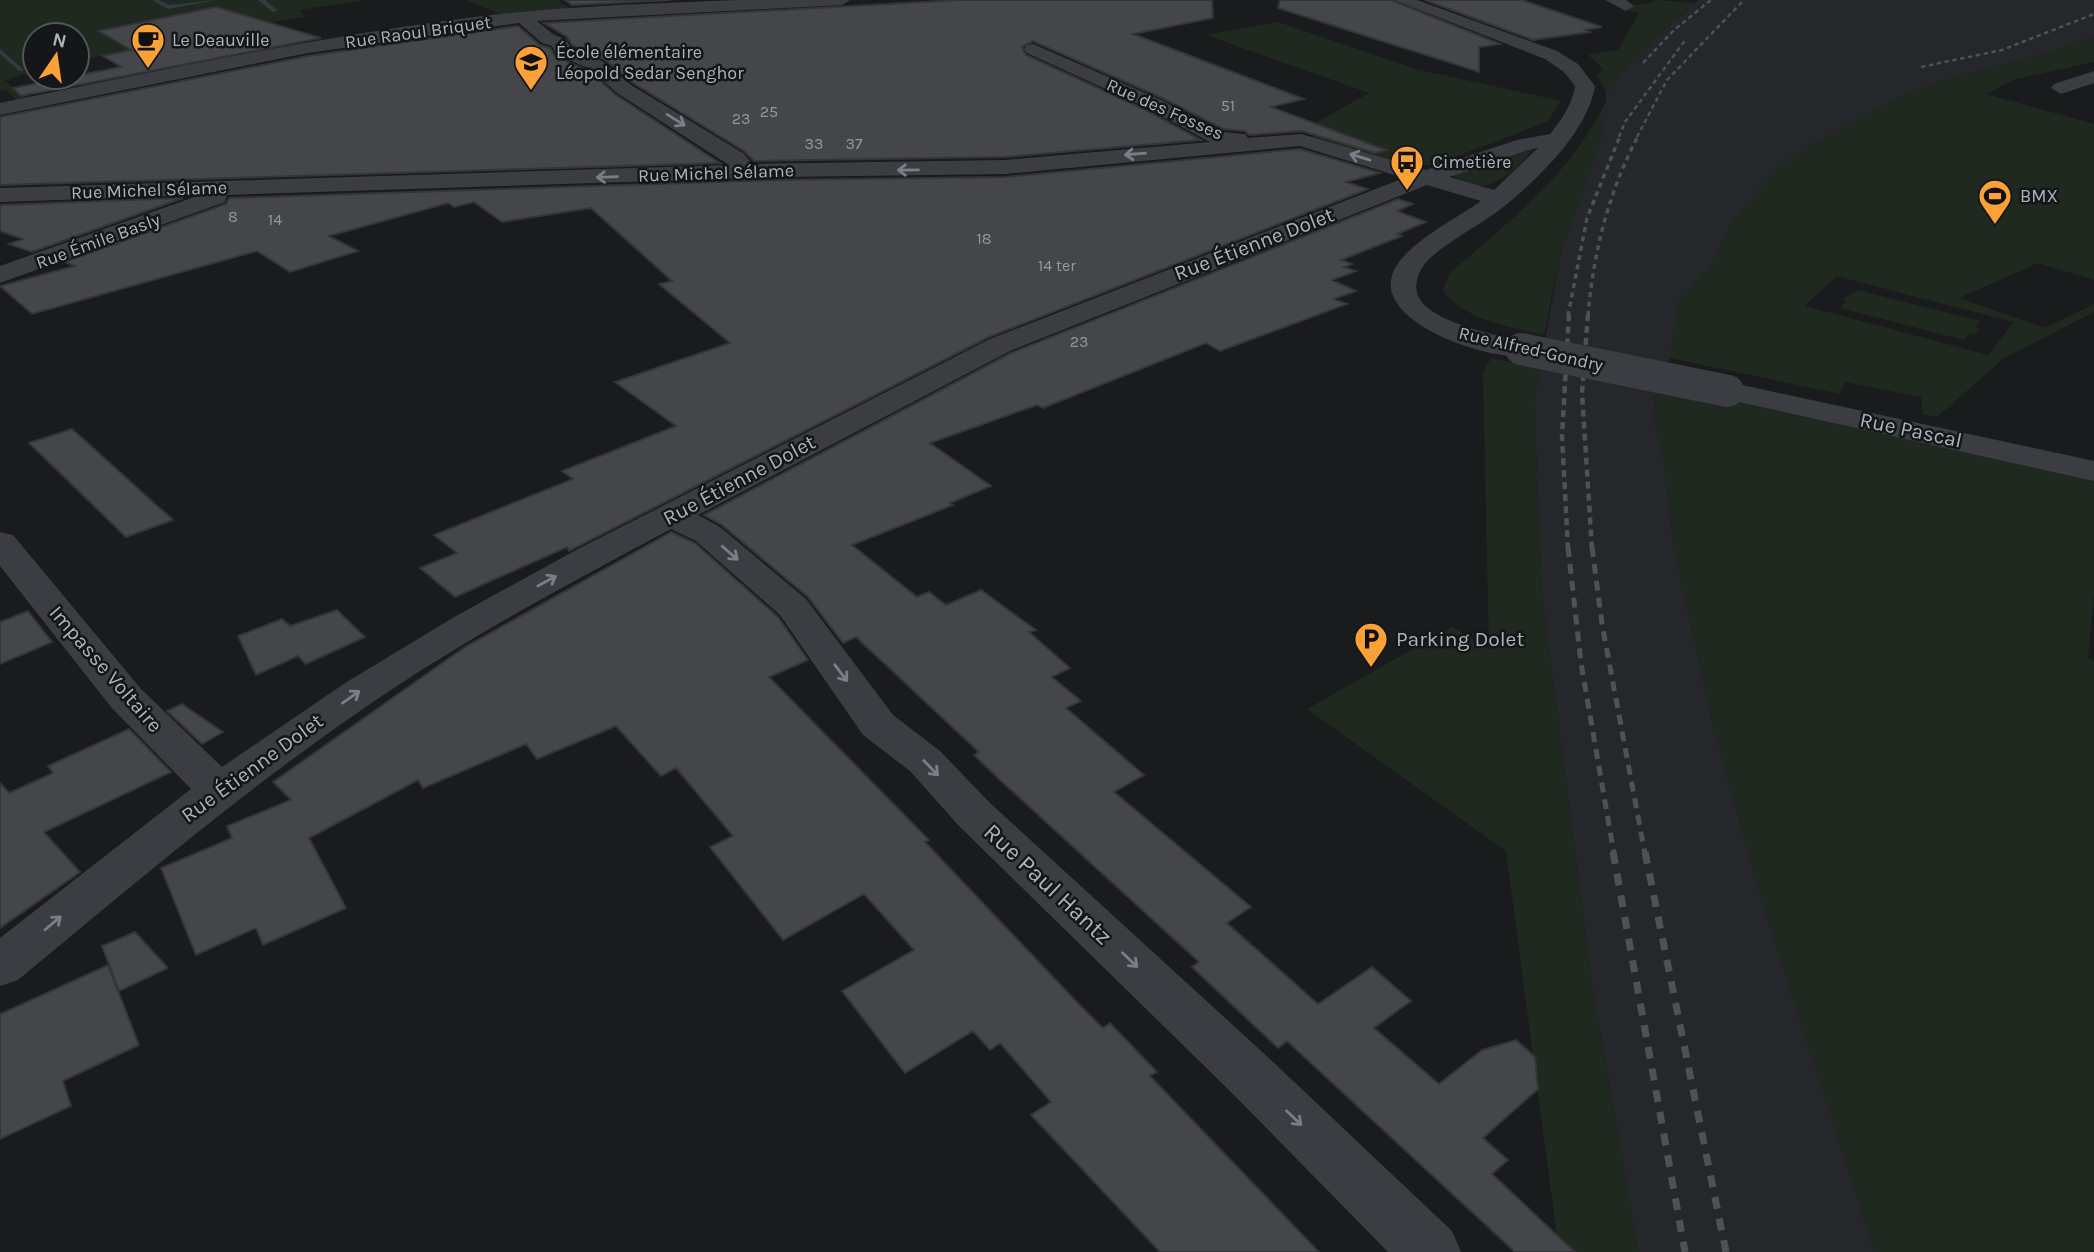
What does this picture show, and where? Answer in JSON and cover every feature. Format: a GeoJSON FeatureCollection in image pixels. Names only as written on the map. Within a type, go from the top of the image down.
{"type":"FeatureCollection","features":[{"type":"Feature","properties":{"kind":"street","name":"Rue Raoul Briquet"},"geometry":{"type":"LineString","coordinates":[[0,109],[215,64],[408,32],[522,18],[842,0]]}},
{"type":"Feature","properties":{"kind":"street","name":"Rue Alfred-Gondry"},"geometry":{"type":"LineString","coordinates":[[1402,0],[1537,50],[1571,68],[1582,80],[1586,90],[1578,110],[1556,139],[1499,198],[1419,255],[1403,275],[1401,288],[1415,309],[1434,323],[1489,343],[1728,391]]}},
{"type":"Feature","properties":{"kind":"street"},"geometry":{"type":"LineString","coordinates":[[522,18],[548,39],[560,43],[562,50],[596,65],[624,89],[735,158],[748,172]]}},
{"type":"Feature","properties":{"kind":"street","name":"Rue des Fosses"},"geometry":{"type":"LineString","coordinates":[[1032,49],[1154,104],[1218,138],[1293,134],[1301,140]]}},
{"type":"Feature","properties":{"kind":"street"},"geometry":{"type":"LineString","coordinates":[[2061,88],[2094,77]]}},
{"type":"Feature","properties":{"kind":"street","name":"Rue Étienne Dolet"},"geometry":{"type":"LineString","coordinates":[[0,966],[219,790],[359,692],[470,624],[875,408],[1000,345],[1424,178],[1524,144],[1556,139]]}},
{"type":"Feature","properties":{"kind":"street","name":"Rue Michel Sélame"},"geometry":{"type":"LineString","coordinates":[[0,195],[748,172],[1005,167],[1301,140],[1499,198]]}},
{"type":"Feature","properties":{"kind":"street","name":"Rue Émile Basly"},"geometry":{"type":"LineString","coordinates":[[0,275],[209,201],[234,187]]}},
{"type":"Feature","properties":{"kind":"street","name":"Rue Pascal"},"geometry":{"type":"LineString","coordinates":[[1728,391],[2094,471]]}},
{"type":"Feature","properties":{"kind":"street","name":"Rue Paul Hantz"},"geometry":{"type":"LineString","coordinates":[[672,516],[708,534],[793,607],[878,725],[925,761],[974,814],[1157,986],[1430,1252]]}},
{"type":"Feature","properties":{"kind":"street","name":"Impasse Voltaire"},"geometry":{"type":"LineString","coordinates":[[0,542],[126,698],[219,790]]}},
{"type":"Feature","properties":{"kind":"shaded area"},"geometry":{"type":"Polygon","coordinates":[[[0,0],[366,0],[299,10],[306,17],[224,29],[91,58],[91,21],[21,21],[21,75],[5,80],[26,98],[16,100],[6,90],[0,91],[0,0]]]}},
{"type":"Feature","properties":{"kind":"shaded area"},"geometry":{"type":"Polygon","coordinates":[[[467,0],[558,0],[570,9],[503,15],[467,0]]]}},
{"type":"Feature","properties":{"kind":"shaded area"},"geometry":{"type":"Polygon","coordinates":[[[1657,0],[1694,3],[1638,53],[1606,92],[1597,76],[1603,69],[1588,55],[1618,50],[1639,13],[1622,8],[1657,0]]]}},
{"type":"Feature","properties":{"kind":"shaded area"},"geometry":{"type":"Polygon","coordinates":[[[1698,0],[2094,0],[2094,37],[2046,54],[1938,82],[1903,96],[1815,143],[1779,168],[1733,221],[1712,264],[1679,302],[1670,358],[1654,391],[1655,421],[1665,467],[1673,542],[1713,724],[1760,894],[1875,1252],[1638,1252],[1591,979],[1542,596],[1534,403],[1561,251],[1605,128],[1599,114],[1606,102],[1606,92],[1638,53],[1698,0]]]}},
{"type":"Feature","properties":{"kind":"shaded area"},"geometry":{"type":"Polygon","coordinates":[[[1278,22],[1416,69],[1561,101],[1547,122],[1433,165],[1406,165],[1311,137],[1319,134],[1303,130],[1369,93],[1206,35],[1278,22]]]}},
{"type":"Feature","properties":{"kind":"shaded area"},"geometry":{"type":"Polygon","coordinates":[[[2094,37],[2094,62],[2016,79],[1986,94],[2094,124],[2094,280],[2038,263],[1959,298],[2045,328],[2094,304],[2094,312],[2004,358],[1937,417],[1923,414],[1921,397],[1845,382],[1840,394],[1670,358],[1679,302],[1712,264],[1733,221],[1779,168],[1815,143],[1903,96],[1938,82],[2046,54],[2094,37]],[[1836,276],[1805,306],[1988,355],[2014,322],[1836,276]]]}},
{"type":"Feature","properties":{"kind":"shaded area"},"geometry":{"type":"Polygon","coordinates":[[[1599,114],[1605,128],[1561,251],[1544,335],[1489,321],[1452,301],[1443,291],[1449,274],[1551,181],[1585,138],[1599,114]]]}},
{"type":"Feature","properties":{"kind":"shaded area"},"geometry":{"type":"Polygon","coordinates":[[[1532,149],[1507,175],[1483,186],[1471,186],[1461,182],[1452,173],[1532,149]]]}},
{"type":"Feature","properties":{"kind":"shaded area"},"geometry":{"type":"Polygon","coordinates":[[[1857,290],[1980,321],[1975,328],[1980,329],[1976,334],[1970,333],[1964,340],[1840,308],[1846,301],[1842,300],[1857,290]]]}},
{"type":"Feature","properties":{"kind":"shaded area"},"geometry":{"type":"Polygon","coordinates":[[[1491,358],[1541,369],[1534,403],[1542,596],[1591,979],[1638,1252],[1559,1252],[1506,851],[1307,709],[1452,627],[1489,649],[1483,372],[1491,358]]]}},
{"type":"Feature","properties":{"kind":"shaded area"},"geometry":{"type":"Polygon","coordinates":[[[1654,391],[1728,391],[2094,471],[2094,594],[2088,658],[2094,661],[2094,1252],[1875,1252],[1760,894],[1713,724],[1673,542],[1665,467],[1655,421],[1654,391]]]}},
{"type":"Feature","properties":{"kind":"building"},"geometry":{"type":"Polygon","coordinates":[[[565,0],[671,0],[572,5],[565,0]]]}},
{"type":"Feature","properties":{"kind":"building"},"geometry":{"type":"Polygon","coordinates":[[[960,0],[1212,0],[1213,18],[1133,34],[1304,99],[1271,107],[1386,150],[1375,153],[1302,131],[1249,135],[1245,131],[1223,129],[1162,98],[1033,41],[1022,47],[1026,55],[1146,110],[1201,140],[1005,157],[754,161],[744,151],[633,83],[604,59],[572,45],[567,37],[544,23],[960,0]]]}},
{"type":"Feature","properties":{"kind":"building"},"geometry":{"type":"Polygon","coordinates":[[[1280,0],[1391,0],[1500,44],[1479,47],[1479,72],[1278,8],[1280,0]]]}},
{"type":"Feature","properties":{"kind":"building"},"geometry":{"type":"Polygon","coordinates":[[[1425,0],[1522,0],[1602,27],[1585,30],[1590,32],[1533,40],[1425,0]]]}},
{"type":"Feature","properties":{"kind":"building"},"geometry":{"type":"Polygon","coordinates":[[[216,7],[321,38],[91,82],[91,73],[121,67],[103,56],[131,50],[99,31],[216,7]]]}},
{"type":"Feature","properties":{"kind":"building"},"geometry":{"type":"Polygon","coordinates":[[[518,26],[540,45],[550,48],[555,56],[589,71],[616,95],[720,163],[0,185],[0,117],[308,56],[518,26]]]}},
{"type":"Feature","properties":{"kind":"building"},"geometry":{"type":"Polygon","coordinates":[[[21,86],[21,91],[47,91],[21,96],[13,88],[21,86]]]}},
{"type":"Feature","properties":{"kind":"building"},"geometry":{"type":"Polygon","coordinates":[[[1300,149],[1380,173],[1346,182],[1368,189],[989,337],[569,551],[567,547],[455,597],[420,568],[457,553],[434,535],[573,479],[562,471],[676,426],[615,382],[730,343],[659,284],[672,281],[591,208],[502,222],[474,202],[454,207],[448,203],[329,236],[358,251],[290,272],[257,251],[32,314],[0,286],[75,266],[65,262],[226,204],[229,198],[777,180],[1005,177],[1300,149]]]}},
{"type":"Feature","properties":{"kind":"building"},"geometry":{"type":"Polygon","coordinates":[[[183,198],[32,252],[9,244],[23,239],[0,231],[0,205],[183,198]]]}},
{"type":"Feature","properties":{"kind":"building"},"geometry":{"type":"Polygon","coordinates":[[[1398,199],[1413,204],[1397,211],[1426,222],[1397,234],[1402,236],[1341,260],[1352,264],[1344,267],[1356,271],[1332,280],[1356,291],[1334,299],[1347,304],[1220,351],[1206,343],[1043,408],[1037,405],[930,443],[991,486],[950,503],[953,505],[852,545],[917,597],[929,592],[946,605],[981,590],[1036,630],[1029,632],[1070,668],[1052,677],[1081,701],[1066,708],[1144,775],[1114,792],[1251,907],[1227,923],[1318,1004],[1372,967],[1411,1001],[1374,1028],[1439,1084],[1482,1050],[1516,1040],[1535,1057],[1538,1089],[1483,1138],[1508,1160],[1492,1174],[1575,1252],[1515,1252],[1287,1041],[1278,1048],[1192,967],[1199,962],[999,779],[974,755],[979,752],[856,637],[843,643],[808,597],[722,525],[704,515],[1011,353],[1398,199]]]}},
{"type":"Feature","properties":{"kind":"building"},"geometry":{"type":"Polygon","coordinates":[[[72,429],[173,520],[126,537],[29,443],[72,429]]]}},
{"type":"Feature","properties":{"kind":"building"},"geometry":{"type":"Polygon","coordinates":[[[671,532],[695,543],[778,617],[808,660],[769,677],[929,840],[925,842],[1075,1000],[1103,1028],[1110,1023],[1157,1072],[1150,1076],[1319,1252],[1160,1252],[1031,1115],[1051,1102],[1000,1043],[990,1050],[973,1031],[905,1073],[842,991],[914,950],[864,894],[783,940],[710,847],[733,836],[676,768],[661,776],[616,726],[537,759],[526,744],[423,788],[418,780],[309,838],[346,908],[263,945],[256,928],[196,955],[161,868],[232,838],[227,826],[291,800],[273,782],[465,647],[671,532]]]}},
{"type":"Feature","properties":{"kind":"building"},"geometry":{"type":"Polygon","coordinates":[[[337,610],[365,637],[306,664],[298,656],[256,675],[238,636],[282,619],[290,626],[337,610]]]}},
{"type":"Feature","properties":{"kind":"building"},"geometry":{"type":"Polygon","coordinates":[[[28,611],[52,642],[0,664],[0,622],[28,611]]]}},
{"type":"Feature","properties":{"kind":"building"},"geometry":{"type":"Polygon","coordinates":[[[182,704],[223,732],[202,744],[167,711],[182,704]]]}},
{"type":"Feature","properties":{"kind":"building"},"geometry":{"type":"Polygon","coordinates":[[[129,729],[171,772],[44,832],[80,872],[0,928],[0,783],[9,793],[53,773],[48,766],[129,729]]]}},
{"type":"Feature","properties":{"kind":"building"},"geometry":{"type":"Polygon","coordinates":[[[135,932],[168,968],[119,991],[102,946],[135,932]]]}},
{"type":"Feature","properties":{"kind":"building"},"geometry":{"type":"Polygon","coordinates":[[[108,965],[139,1045],[63,1081],[71,1106],[0,1139],[0,1014],[108,965]]]}},
{"type":"Feature","properties":{"kind":"waterway"},"geometry":{"type":"LineString","coordinates":[[155,0],[168,7],[214,0]]}},
{"type":"Feature","properties":{"kind":"waterway"},"geometry":{"type":"LineString","coordinates":[[261,0],[275,11]]}},
{"type":"Feature","properties":{"kind":"waterway"},"geometry":{"type":"LineString","coordinates":[[0,51],[21,70]]}},
{"type":"Feature","properties":{"kind":"railway"},"geometry":{"type":"LineString","coordinates":[[1643,63],[1674,30],[1711,0]]}},
{"type":"Feature","properties":{"kind":"railway"},"geometry":{"type":"LineString","coordinates":[[1637,137],[1667,80],[1744,0]]}},
{"type":"Feature","properties":{"kind":"railway"},"geometry":{"type":"LineString","coordinates":[[1921,67],[2002,50],[2094,14]]}},
{"type":"Feature","properties":{"kind":"railway"},"geometry":{"type":"LineString","coordinates":[[1619,137],[1625,122],[1686,39]]}},
{"type":"Feature","properties":{"kind":"railway"},"geometry":{"type":"LineString","coordinates":[[1568,316],[1587,218],[1620,136]]}},
{"type":"Feature","properties":{"kind":"railway"},"geometry":{"type":"LineString","coordinates":[[1588,316],[1604,223],[1619,178],[1638,136]]}},
{"type":"Feature","properties":{"kind":"railway"},"geometry":{"type":"LineString","coordinates":[[1568,549],[1562,436],[1569,314]]}},
{"type":"Feature","properties":{"kind":"railway"},"geometry":{"type":"LineString","coordinates":[[1588,314],[1582,393],[1592,549]]}},
{"type":"Feature","properties":{"kind":"railway"},"geometry":{"type":"LineString","coordinates":[[1568,547],[1581,663],[1614,854]]}},
{"type":"Feature","properties":{"kind":"railway"},"geometry":{"type":"LineString","coordinates":[[1592,547],[1602,624],[1645,854]]}},
{"type":"Feature","properties":{"kind":"railway"},"geometry":{"type":"LineString","coordinates":[[1613,852],[1685,1252]]}},
{"type":"Feature","properties":{"kind":"railway"},"geometry":{"type":"LineString","coordinates":[[1645,852],[1726,1252]]}},
{"type":"Feature","properties":{"kind":"place","name":"Le Deauville"},"geometry":{"type":"Point","coordinates":[148,70]}},
{"type":"Feature","properties":{"kind":"place","name":"École élémentaire Léopold Sedar Senghor"},"geometry":{"type":"Point","coordinates":[531,92]}},
{"type":"Feature","properties":{"kind":"place","name":"Cimetière"},"geometry":{"type":"Point","coordinates":[1407,192]}},
{"type":"Feature","properties":{"kind":"place","name":"BMX"},"geometry":{"type":"Point","coordinates":[1995,226]}},
{"type":"Feature","properties":{"kind":"place","name":"Parking Dolet"},"geometry":{"type":"Point","coordinates":[1371,669]}}]}
